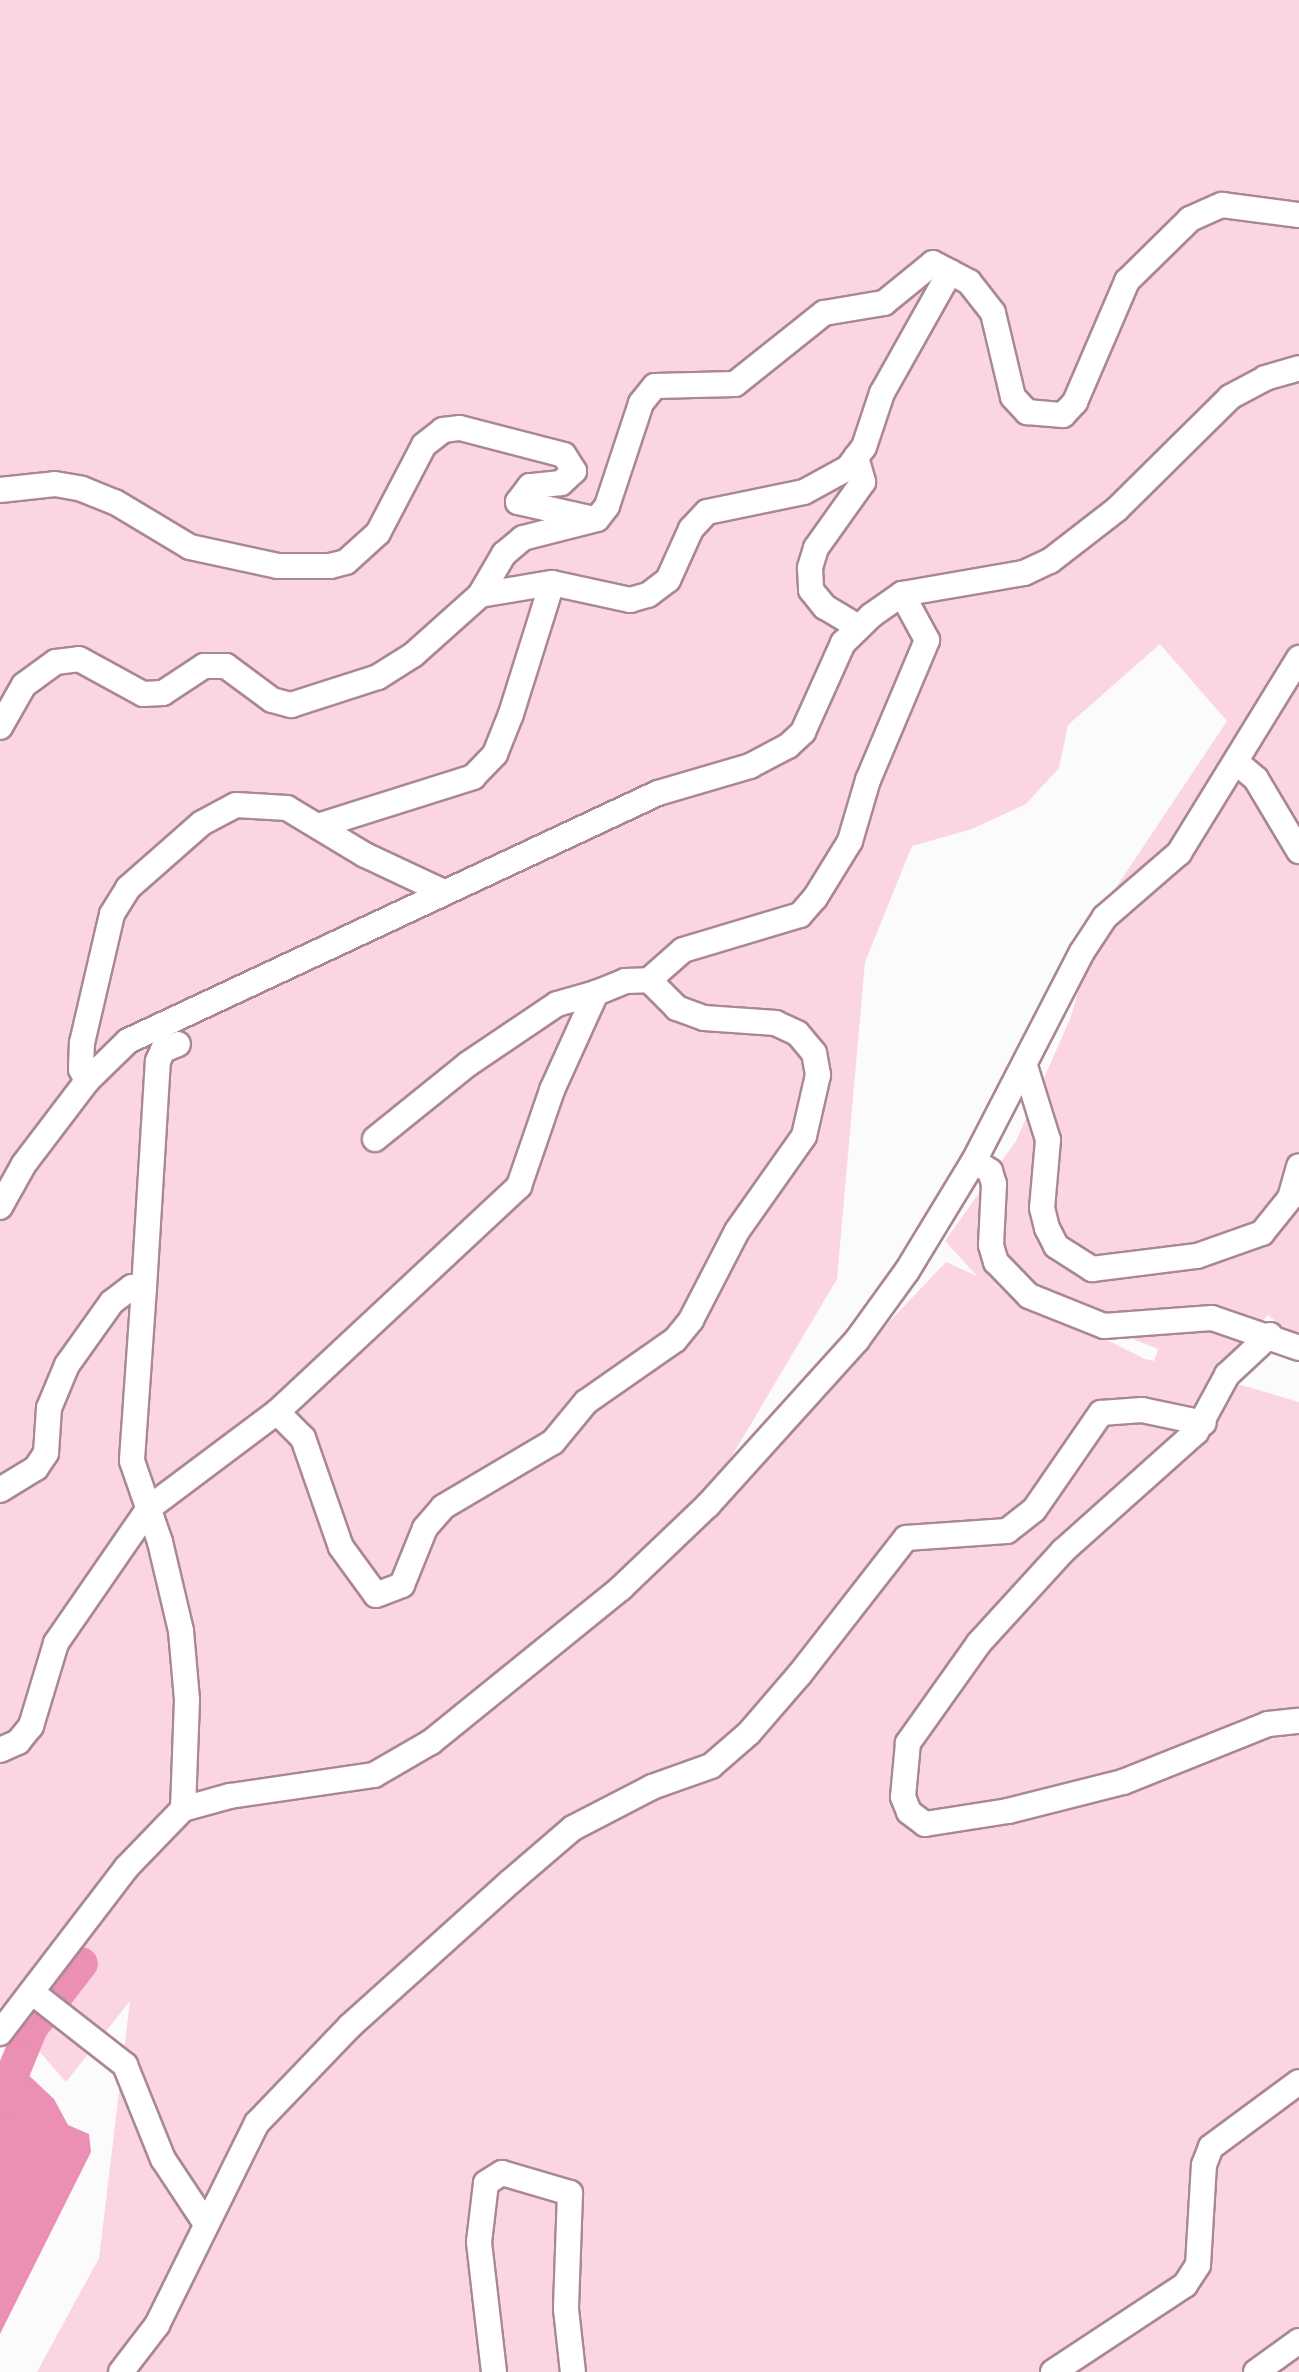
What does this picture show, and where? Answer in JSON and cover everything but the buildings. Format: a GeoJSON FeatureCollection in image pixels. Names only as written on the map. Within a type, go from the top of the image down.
{"type":"FeatureCollection","features":[{"type":"Feature","properties":{"kind":"street"},"geometry":{"type":"LineString","coordinates":[[0,727],[24,685],[44,668],[79,659],[143,694],[163,693],[213,665],[238,673],[272,700],[308,703],[379,677],[413,654],[480,595],[504,554],[523,538],[597,519],[607,506],[641,403],[655,386],[735,384],[824,313],[884,303],[933,263],[969,282],[993,313],[1013,397],[1027,412],[1063,415],[1075,402],[1127,281],[1190,219],[1222,205],[1299,215]]}},
{"type":"Feature","properties":{"kind":"street"},"geometry":{"type":"LineString","coordinates":[[480,595],[552,583],[630,600],[648,596],[668,580],[691,529],[707,512],[804,492],[829,482],[856,457],[882,393],[950,272]]}},
{"type":"Feature","properties":{"kind":"street"},"geometry":{"type":"LineString","coordinates":[[0,1207],[24,1164],[87,1081],[128,1041],[162,1021],[658,793],[750,766],[788,746],[803,732],[844,643],[858,627],[902,594],[1024,573],[1050,561],[1117,509],[1230,397],[1265,378],[1299,368]]}},
{"type":"Feature","properties":{"kind":"street"},"geometry":{"type":"LineString","coordinates":[[0,490],[55,484],[82,489],[115,502],[190,547],[278,566],[330,566],[346,562],[378,533],[424,445],[443,430],[460,428],[564,454],[575,471],[561,484],[530,486],[518,502],[597,519]]}},
{"type":"Feature","properties":{"kind":"street"},"geometry":{"type":"LineString","coordinates":[[856,457],[863,482],[816,548],[810,568],[811,590],[818,599],[858,627]]}},
{"type":"Feature","properties":{"kind":"street"},"geometry":{"type":"LineString","coordinates":[[318,826],[473,778],[495,754],[511,714],[552,583]]}},
{"type":"Feature","properties":{"kind":"street"},"geometry":{"type":"LineString","coordinates":[[374,1139],[468,1064],[557,1004],[625,981],[649,980],[683,950],[710,938],[800,915],[832,874],[928,640],[902,594]]}},
{"type":"Feature","properties":{"kind":"street"},"geometry":{"type":"LineString","coordinates":[[0,2033],[126,1868],[183,1810],[230,1796],[374,1775],[431,1742],[621,1588],[708,1505],[857,1340],[974,1161],[1082,952],[1105,917],[1179,853],[1299,658]]}},
{"type":"Feature","properties":{"kind":"street"},"geometry":{"type":"LineString","coordinates":[[1236,762],[1256,779],[1299,851]]}},
{"type":"Feature","properties":{"kind":"street"},"geometry":{"type":"LineString","coordinates":[[87,1081],[81,1069],[82,1043],[93,981],[113,914],[128,888],[202,823],[236,805],[287,808],[442,891]]}},
{"type":"Feature","properties":{"kind":"street"},"geometry":{"type":"LineString","coordinates":[[277,1412],[303,1437],[341,1547],[376,1595],[392,1592],[406,1579],[425,1528],[443,1507],[553,1442],[586,1402],[675,1339],[691,1320],[737,1231],[804,1136],[818,1075],[814,1053],[797,1032],[776,1023],[704,1018],[677,1007],[649,980]]}},
{"type":"Feature","properties":{"kind":"street"},"geometry":{"type":"LineString","coordinates":[[0,1750],[18,1742],[31,1726],[56,1643],[149,1508],[277,1412],[519,1186],[552,1090],[596,993]]}},
{"type":"Feature","properties":{"kind":"street"},"geometry":{"type":"LineString","coordinates":[[178,1044],[163,1050],[158,1061],[132,1461],[149,1508],[181,1631],[187,1700],[183,1810]]}},
{"type":"Feature","properties":{"kind":"street"},"geometry":{"type":"LineString","coordinates":[[1025,1066],[1048,1140],[1042,1208],[1046,1228],[1056,1246],[1091,1269],[1197,1256],[1262,1233],[1284,1208],[1299,1166]]}},
{"type":"Feature","properties":{"kind":"street"},"geometry":{"type":"LineString","coordinates":[[974,1161],[990,1171],[994,1184],[991,1245],[996,1262],[1029,1296],[1104,1326],[1212,1318],[1270,1335],[1299,1348]]}},
{"type":"Feature","properties":{"kind":"street"},"geometry":{"type":"LineString","coordinates":[[0,1490],[36,1468],[46,1453],[50,1408],[75,1354],[112,1302],[132,1287],[144,1288]]}},
{"type":"Feature","properties":{"kind":"street"},"geometry":{"type":"LineString","coordinates":[[1270,1335],[1227,1375],[1203,1423],[1063,1551],[979,1643],[908,1743],[903,1797],[909,1812],[925,1824],[1008,1811],[1124,1782],[1268,1724],[1299,1721]]}},
{"type":"Feature","properties":{"kind":"street"},"geometry":{"type":"LineString","coordinates":[[121,2372],[157,2325],[204,2221],[257,2123],[350,2026],[573,1828],[652,1787],[711,1766],[740,1741],[906,1538],[1007,1531],[1034,1510],[1101,1413],[1142,1410],[1203,1423]]}},
{"type":"Feature","properties":{"kind":"street"},"geometry":{"type":"LineString","coordinates":[[33,1993],[125,2065],[163,2159],[204,2221]]}},
{"type":"Feature","properties":{"kind":"street"},"geometry":{"type":"LineString","coordinates":[[1054,2372],[1185,2285],[1198,2265],[1204,2165],[1211,2147],[1299,2082]]}},
{"type":"Feature","properties":{"kind":"street"},"geometry":{"type":"LineString","coordinates":[[494,2372],[478,2242],[486,2183],[502,2173],[570,2193],[566,2309],[573,2372]]}},
{"type":"Feature","properties":{"kind":"street"},"geometry":{"type":"LineString","coordinates":[[1256,2372],[1299,2341]]}},
{"type":"Feature","properties":{"kind":"shaded area"},"geometry":{"type":"Polygon","coordinates":[[[0,0],[1299,0],[1299,1340],[1268,1315],[1210,1376],[1299,1402],[1299,2372],[37,2372],[99,2258],[130,2001],[66,2082],[0,2006],[0,0]],[[1160,644],[1068,725],[1059,768],[1026,804],[972,829],[912,846],[865,962],[837,1279],[682,1540],[946,1262],[977,1276],[945,1241],[1016,1141],[1070,1019],[1103,907],[1227,721],[1160,644]],[[991,1283],[1145,1359],[1154,1361],[1158,1349],[991,1283]]]}},
{"type":"Feature","properties":{"kind":"shaded area"},"geometry":{"type":"Polygon","coordinates":[[[27,2025],[35,2028],[22,2069],[54,2099],[68,2125],[89,2134],[91,2152],[0,2334],[0,2077],[27,2025]]]}},
{"type":"Feature","properties":{"kind":"waterway"},"geometry":{"type":"LineString","coordinates":[[0,2103],[31,2027],[81,1963]]}}]}
